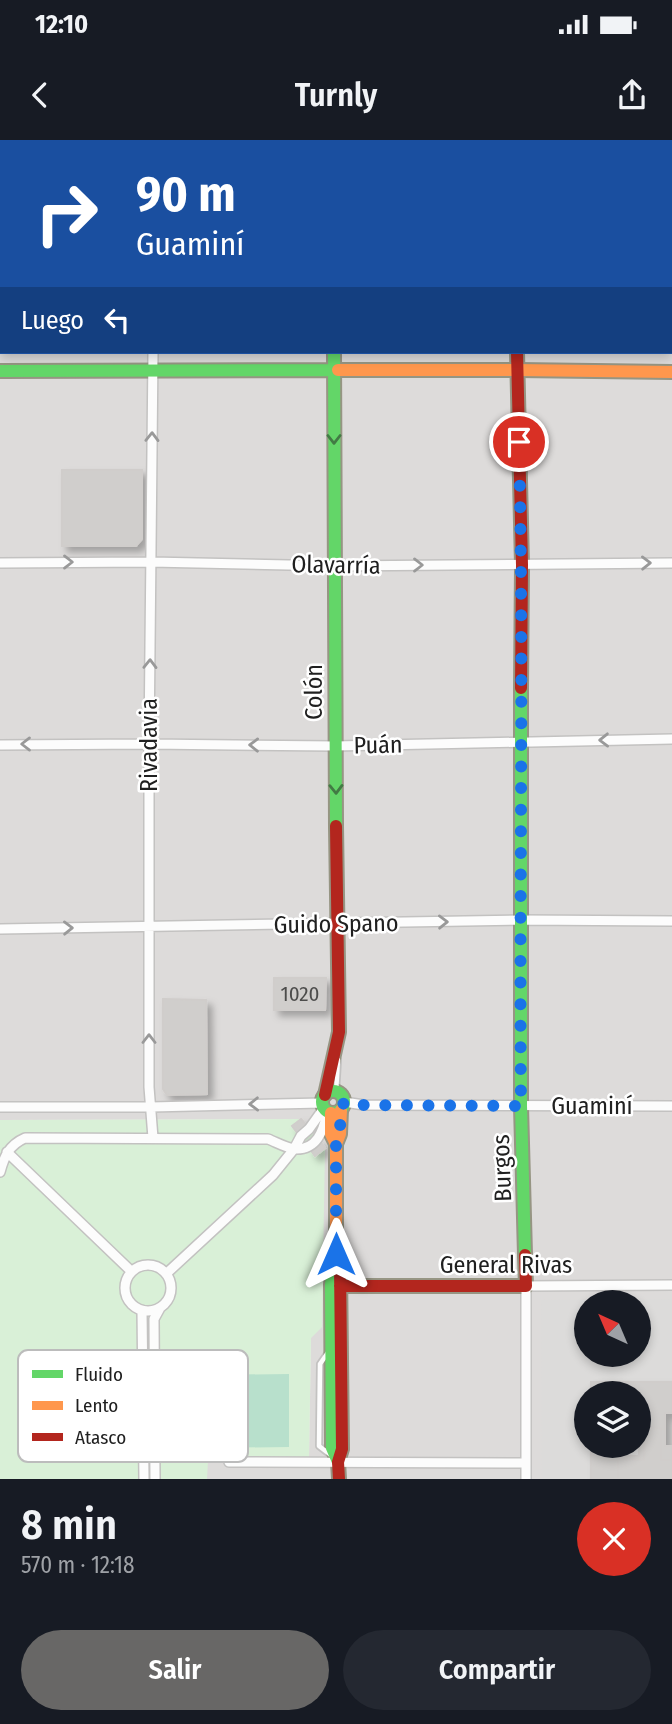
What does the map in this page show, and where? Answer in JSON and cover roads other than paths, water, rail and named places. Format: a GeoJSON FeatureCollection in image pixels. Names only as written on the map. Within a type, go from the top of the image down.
{"type":"FeatureCollection","features":[{"type":"Feature","properties":{"kind":"main road","name":"Colón"},"geometry":{"type":"LineString","coordinates":[[331,1104],[339,1032],[334,354]]}},
{"type":"Feature","properties":{"kind":"main road","name":"Burgos"},"geometry":{"type":"LineString","coordinates":[[517,354],[522,565],[521,1106],[526,1286]]}},
{"type":"Feature","properties":{"kind":"main road"},"geometry":{"type":"LineString","coordinates":[[0,372],[672,372]]}},
{"type":"Feature","properties":{"kind":"main road"},"geometry":{"type":"LineString","coordinates":[[331,1104],[331,1134],[336,1144],[336,1254],[332,1267],[332,1448],[338,1462],[339,1479]]}},
{"type":"Feature","properties":{"kind":"main road"},"geometry":{"type":"LineString","coordinates":[[336,1254],[340,1266],[342,1449],[338,1462]]}},
{"type":"Feature","properties":{"kind":"main road","name":"General Rivas"},"geometry":{"type":"LineString","coordinates":[[340,1286],[526,1286]]}},
{"type":"Feature","properties":{"kind":"street","name":"Rivadavia"},"geometry":{"type":"LineString","coordinates":[[153,354],[149,744],[149,1087],[153,1138]]}},
{"type":"Feature","properties":{"kind":"street","name":"Olavarría"},"geometry":{"type":"LineString","coordinates":[[0,563],[151,562],[335,566],[672,563]]}},
{"type":"Feature","properties":{"kind":"street","name":"Puán"},"geometry":{"type":"LineString","coordinates":[[0,745],[335,746],[672,739]]}},
{"type":"Feature","properties":{"kind":"street","name":"Guido Spano"},"geometry":{"type":"LineString","coordinates":[[0,929],[520,920],[672,921]]}},
{"type":"Feature","properties":{"kind":"street","name":"Guaminí"},"geometry":{"type":"LineString","coordinates":[[0,1107],[331,1104],[672,1106]]}},
{"type":"Feature","properties":{"kind":"street"},"geometry":{"type":"LineString","coordinates":[[167,1273],[273,1175],[301,1136],[331,1104]]}},
{"type":"Feature","properties":{"kind":"street"},"geometry":{"type":"LineString","coordinates":[[0,1172],[7,1152],[25,1138],[268,1139],[294,1149]]}},
{"type":"Feature","properties":{"kind":"street"},"geometry":{"type":"LineString","coordinates":[[7,1152],[131,1271]]}},
{"type":"Feature","properties":{"kind":"street"},"geometry":{"type":"LineString","coordinates":[[154,1350],[154,1319],[166,1303],[172,1288],[171,1280],[159,1267],[148,1264],[131,1271],[125,1284],[130,1303],[148,1311],[160,1308]]}},
{"type":"Feature","properties":{"kind":"street","name":"General Rivas"},"geometry":{"type":"LineString","coordinates":[[526,1286],[672,1284]]}},
{"type":"Feature","properties":{"kind":"street","name":"Burgos"},"geometry":{"type":"LineString","coordinates":[[526,1286],[526,1479]]}},
{"type":"Feature","properties":{"kind":"street"},"geometry":{"type":"LineString","coordinates":[[142,1310],[142,1350]]}},
{"type":"Feature","properties":{"kind":"street"},"geometry":{"type":"LineString","coordinates":[[229,1462],[526,1463]]}}]}
